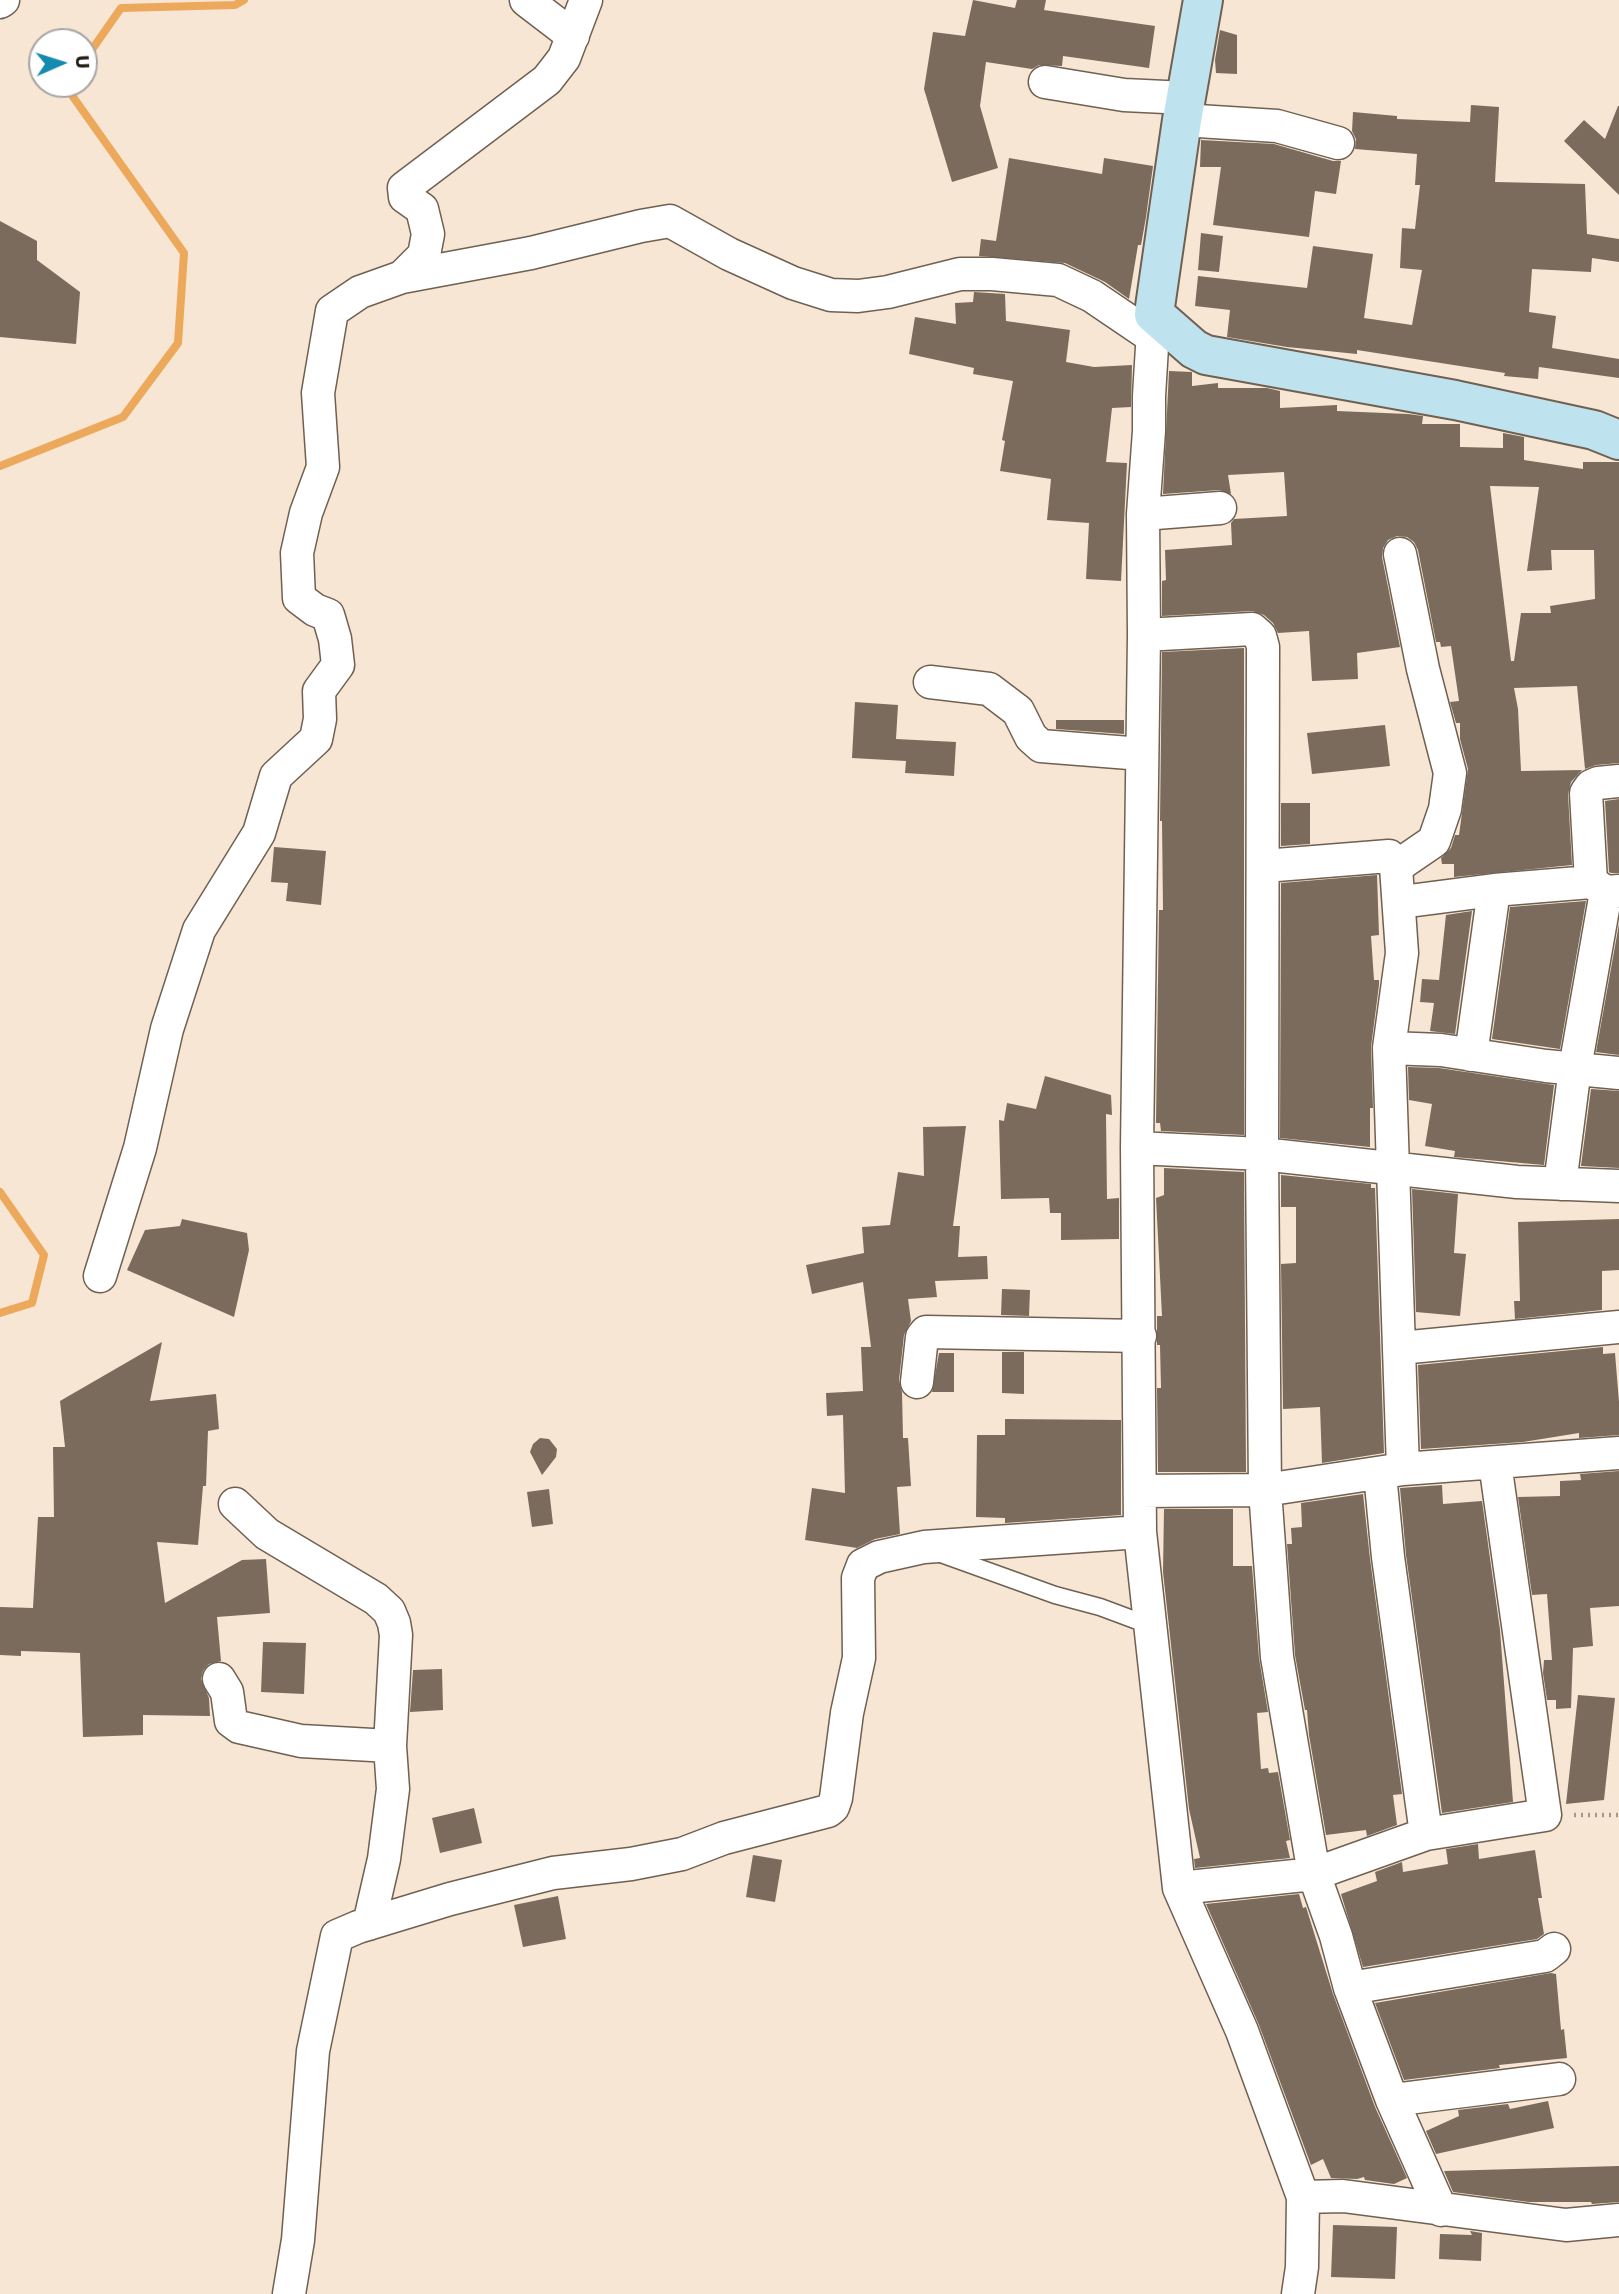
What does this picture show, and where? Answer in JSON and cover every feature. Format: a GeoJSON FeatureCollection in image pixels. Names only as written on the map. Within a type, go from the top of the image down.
{"type":"FeatureCollection","features":[{"type":"Feature","properties":{"kind":"street"},"geometry":{"type":"LineString","coordinates":[[526,0],[573,36]]}},
{"type":"Feature","properties":{"kind":"street"},"geometry":{"type":"LineString","coordinates":[[402,277],[424,255],[428,234],[422,209],[405,197],[404,188],[547,80],[565,58],[586,0]]}},
{"type":"Feature","properties":{"kind":"street"},"geometry":{"type":"LineString","coordinates":[[1203,0],[1152,325],[1143,514],[1144,635],[1137,1148],[1140,1532],[1180,1888],[1242,2031],[1303,2197],[1302,2267],[1298,2294]]}},
{"type":"Feature","properties":{"kind":"street"},"geometry":{"type":"LineString","coordinates":[[1045,82],[1277,126],[1338,143]]}},
{"type":"Feature","properties":{"kind":"street"},"geometry":{"type":"LineString","coordinates":[[100,1276],[140,1148],[167,1029],[199,930],[259,833],[276,776],[316,739],[320,719],[319,691],[338,665],[335,639],[328,615],[315,610],[299,598],[297,553],[306,513],[323,467],[318,393],[332,311],[360,292],[402,277],[531,253],[670,221],[729,254],[793,283],[831,295],[858,296],[888,292],[960,274],[1058,280],[1152,325],[1206,355],[1468,402],[1594,429],[1619,440]]}},
{"type":"Feature","properties":{"kind":"street"},"geometry":{"type":"LineString","coordinates":[[1143,514],[1220,508]]}},
{"type":"Feature","properties":{"kind":"street"},"geometry":{"type":"LineString","coordinates":[[1396,867],[1434,841],[1445,809],[1450,773],[1423,668],[1400,554]]}},
{"type":"Feature","properties":{"kind":"street"},"geometry":{"type":"LineString","coordinates":[[1144,635],[1252,629],[1260,636],[1263,647],[1262,1154],[1265,1490],[1277,1657],[1314,1874],[1336,1936],[1350,1988],[1392,2099],[1441,2210]]}},
{"type":"Feature","properties":{"kind":"street"},"geometry":{"type":"LineString","coordinates":[[930,682],[989,689],[1018,711],[1031,737],[1041,746],[1142,754]]}},
{"type":"Feature","properties":{"kind":"street"},"geometry":{"type":"LineString","coordinates":[[1560,1184],[1575,1068],[1605,888],[1586,793],[1591,786],[1598,783],[1619,781]]}},
{"type":"Feature","properties":{"kind":"street"},"geometry":{"type":"LineString","coordinates":[[1264,866],[1389,856],[1396,867],[1401,902],[1401,965],[1389,1048],[1400,1348],[1392,1471],[1390,1570],[1426,1834]]}},
{"type":"Feature","properties":{"kind":"street"},"geometry":{"type":"LineString","coordinates":[[1401,902],[1494,890],[1605,888]]}},
{"type":"Feature","properties":{"kind":"street"},"geometry":{"type":"LineString","coordinates":[[1471,1055],[1494,890]]}},
{"type":"Feature","properties":{"kind":"street"},"geometry":{"type":"LineString","coordinates":[[1389,1048],[1441,1050],[1546,1066],[1619,1073]]}},
{"type":"Feature","properties":{"kind":"street"},"geometry":{"type":"LineString","coordinates":[[1137,1148],[1262,1154],[1517,1182],[1619,1186]]}},
{"type":"Feature","properties":{"kind":"street"},"geometry":{"type":"LineString","coordinates":[[1400,1348],[1619,1327]]}},
{"type":"Feature","properties":{"kind":"street"},"geometry":{"type":"LineString","coordinates":[[917,1382],[922,1337],[926,1332],[1140,1336]]}},
{"type":"Feature","properties":{"kind":"street"},"geometry":{"type":"LineString","coordinates":[[1140,1491],[1265,1490],[1392,1471],[1619,1453]]}},
{"type":"Feature","properties":{"kind":"street"},"geometry":{"type":"LineString","coordinates":[[1180,1888],[1314,1874],[1426,1834],[1545,1815],[1495,1463]]}},
{"type":"Feature","properties":{"kind":"street"},"geometry":{"type":"LineString","coordinates":[[235,1504],[267,1534],[376,1599],[389,1611],[396,1635],[390,1746],[393,1789],[384,1859],[369,1924]]}},
{"type":"Feature","properties":{"kind":"street"},"geometry":{"type":"LineString","coordinates":[[289,2294],[298,2240],[313,2051],[336,1938],[369,1924],[450,1899],[553,1873],[631,1864],[682,1854],[724,1838],[828,1811],[833,1807],[836,1798],[847,1713],[859,1658],[858,1578],[863,1565],[879,1557],[924,1548],[1140,1532]]}},
{"type":"Feature","properties":{"kind":"street"},"geometry":{"type":"LineString","coordinates":[[219,1679],[227,1692],[231,1720],[239,1727],[301,1741],[390,1746]]}},
{"type":"Feature","properties":{"kind":"street"},"geometry":{"type":"LineString","coordinates":[[1350,1988],[1545,1956],[1554,1949]]}},
{"type":"Feature","properties":{"kind":"street"},"geometry":{"type":"LineString","coordinates":[[1392,2099],[1559,2079]]}},
{"type":"Feature","properties":{"kind":"street"},"geometry":{"type":"LineString","coordinates":[[1303,2197],[1343,2196],[1566,2225],[1619,2220]]}},
{"type":"Feature","properties":{"kind":"lane"},"geometry":{"type":"LineString","coordinates":[[924,1548],[1151,1626]]}},
{"type":"Feature","properties":{"kind":"path"},"geometry":{"type":"LineString","coordinates":[[1545,1815],[1619,1815]]}},
{"type":"Feature","properties":{"kind":"building"},"geometry":{"type":"Polygon","coordinates":[[[973,0],[1015,8],[1017,0],[1046,0],[1044,10],[1155,26],[1149,68],[1063,56],[1062,66],[1039,65],[1032,69],[986,62],[980,106],[998,168],[952,182],[924,89],[933,32],[965,36],[973,0]]]}},
{"type":"Feature","properties":{"kind":"building"},"geometry":{"type":"Polygon","coordinates":[[[1220,30],[1237,35],[1237,74],[1216,73],[1215,60],[1220,30]]]}},
{"type":"Feature","properties":{"kind":"building"},"geometry":{"type":"Polygon","coordinates":[[[1471,105],[1499,107],[1495,182],[1585,184],[1587,234],[1619,239],[1619,262],[1592,258],[1591,272],[1532,269],[1529,312],[1556,316],[1552,348],[1619,359],[1619,378],[1539,367],[1538,379],[1504,376],[1505,373],[1357,350],[1357,354],[1287,347],[1227,337],[1230,310],[1195,306],[1198,276],[1307,288],[1313,246],[1373,254],[1364,318],[1412,325],[1422,270],[1400,268],[1402,228],[1415,229],[1420,185],[1415,185],[1417,154],[1355,149],[1353,112],[1397,116],[1397,119],[1470,122],[1471,105]]]}},
{"type":"Feature","properties":{"kind":"building"},"geometry":{"type":"Polygon","coordinates":[[[1618,106],[1619,195],[1564,141],[1584,120],[1605,139],[1618,106]]]}},
{"type":"Feature","properties":{"kind":"building"},"geometry":{"type":"Polygon","coordinates":[[[1201,140],[1274,144],[1341,161],[1336,194],[1315,191],[1309,237],[1213,225],[1221,167],[1200,167],[1201,140]]]}},
{"type":"Feature","properties":{"kind":"building"},"geometry":{"type":"Polygon","coordinates":[[[1009,158],[1102,174],[1104,158],[1153,166],[1141,245],[1138,245],[1129,299],[1105,282],[1065,263],[979,256],[981,239],[996,241],[1009,158]]]}},
{"type":"Feature","properties":{"kind":"building"},"geometry":{"type":"Polygon","coordinates":[[[0,221],[37,241],[37,260],[80,292],[76,344],[0,337],[0,221]]]}},
{"type":"Feature","properties":{"kind":"building"},"geometry":{"type":"Polygon","coordinates":[[[1201,233],[1223,236],[1219,272],[1198,270],[1201,233]]]}},
{"type":"Feature","properties":{"kind":"building"},"geometry":{"type":"Polygon","coordinates":[[[974,292],[1005,294],[1006,321],[1070,330],[1066,362],[1094,367],[1132,365],[1131,407],[1112,408],[1106,462],[1127,463],[1121,581],[1086,579],[1089,523],[1047,520],[1051,479],[1000,471],[1005,441],[1002,440],[1013,381],[973,374],[974,368],[909,354],[915,317],[956,324],[955,303],[973,302],[974,292]]]}},
{"type":"Feature","properties":{"kind":"building"},"geometry":{"type":"Polygon","coordinates":[[[1169,371],[1192,372],[1192,386],[1218,383],[1218,388],[1267,388],[1280,391],[1280,408],[1337,405],[1337,411],[1408,414],[1423,416],[1422,424],[1460,424],[1460,447],[1503,448],[1503,433],[1524,437],[1524,460],[1583,469],[1583,462],[1619,462],[1619,763],[1585,769],[1577,686],[1514,688],[1518,709],[1521,771],[1582,770],[1571,782],[1568,794],[1572,865],[1454,877],[1454,864],[1442,864],[1441,858],[1451,848],[1455,835],[1459,835],[1468,769],[1460,739],[1460,723],[1456,723],[1450,702],[1459,701],[1451,646],[1441,647],[1440,642],[1436,642],[1418,550],[1414,542],[1407,537],[1397,536],[1388,540],[1383,548],[1382,557],[1400,647],[1357,653],[1358,679],[1312,681],[1309,631],[1278,633],[1273,623],[1264,615],[1252,611],[1162,616],[1162,581],[1166,580],[1165,550],[1232,545],[1231,523],[1234,519],[1287,516],[1284,472],[1228,475],[1231,494],[1219,490],[1163,494],[1169,371]],[[1490,486],[1511,661],[1514,661],[1521,613],[1551,613],[1550,606],[1595,599],[1594,550],[1551,550],[1552,570],[1527,571],[1539,487],[1490,486]]]}},
{"type":"Feature","properties":{"kind":"building"},"geometry":{"type":"Polygon","coordinates":[[[1244,648],[1244,1135],[1161,1131],[1160,1123],[1156,1123],[1159,910],[1163,910],[1160,821],[1162,652],[1244,648]]]}},
{"type":"Feature","properties":{"kind":"building"},"geometry":{"type":"Polygon","coordinates":[[[855,702],[898,705],[896,739],[956,742],[954,776],[905,773],[906,761],[852,758],[855,702]]]}},
{"type":"Feature","properties":{"kind":"building"},"geometry":{"type":"Polygon","coordinates":[[[1056,720],[1124,720],[1124,734],[1056,729],[1056,720]]]}},
{"type":"Feature","properties":{"kind":"building"},"geometry":{"type":"Polygon","coordinates":[[[1385,725],[1390,766],[1312,774],[1307,733],[1385,725]]]}},
{"type":"Feature","properties":{"kind":"building"},"geometry":{"type":"Polygon","coordinates":[[[1619,799],[1619,873],[1611,873],[1605,801],[1619,799]]]}},
{"type":"Feature","properties":{"kind":"building"},"geometry":{"type":"Polygon","coordinates":[[[1281,803],[1310,803],[1310,844],[1281,846],[1281,803]]]}},
{"type":"Feature","properties":{"kind":"building"},"geometry":{"type":"Polygon","coordinates":[[[274,847],[326,851],[321,905],[286,901],[288,883],[271,882],[274,847]]]}},
{"type":"Feature","properties":{"kind":"building"},"geometry":{"type":"Polygon","coordinates":[[[1377,875],[1379,935],[1371,936],[1374,980],[1379,980],[1379,985],[1371,1047],[1373,1108],[1370,1108],[1370,1147],[1280,1138],[1281,883],[1377,875]]]}},
{"type":"Feature","properties":{"kind":"building"},"geometry":{"type":"Polygon","coordinates":[[[1586,901],[1560,1049],[1492,1039],[1510,907],[1586,901]]]}},
{"type":"Feature","properties":{"kind":"building"},"geometry":{"type":"Polygon","coordinates":[[[1472,911],[1455,1034],[1430,1031],[1434,1003],[1420,1002],[1422,979],[1439,980],[1446,915],[1472,911]]]}},
{"type":"Feature","properties":{"kind":"building"},"geometry":{"type":"Polygon","coordinates":[[[1619,924],[1619,1055],[1596,1052],[1619,924]]]}},
{"type":"Feature","properties":{"kind":"building"},"geometry":{"type":"Polygon","coordinates":[[[1408,1067],[1439,1068],[1554,1085],[1544,1165],[1454,1157],[1455,1151],[1425,1146],[1432,1104],[1409,1100],[1408,1067]]]}},
{"type":"Feature","properties":{"kind":"building"},"geometry":{"type":"Polygon","coordinates":[[[1045,1076],[1111,1095],[1112,1115],[1106,1114],[1107,1199],[1119,1198],[1119,1239],[1061,1240],[1061,1213],[1050,1213],[1049,1198],[1001,1199],[999,1120],[1004,1121],[1007,1103],[1036,1109],[1045,1076]]]}},
{"type":"Feature","properties":{"kind":"building"},"geometry":{"type":"Polygon","coordinates":[[[1591,1089],[1619,1091],[1619,1168],[1581,1166],[1591,1089]]]}},
{"type":"Feature","properties":{"kind":"building"},"geometry":{"type":"Polygon","coordinates":[[[966,1126],[953,1226],[960,1226],[958,1257],[987,1256],[988,1279],[935,1281],[937,1297],[908,1299],[911,1321],[904,1335],[899,1380],[902,1392],[903,1438],[908,1438],[911,1486],[897,1487],[900,1534],[875,1539],[857,1548],[805,1540],[812,1488],[845,1493],[843,1415],[827,1416],[826,1393],[863,1391],[861,1347],[871,1347],[863,1282],[812,1294],[806,1265],[864,1253],[862,1227],[890,1225],[898,1172],[924,1176],[923,1127],[966,1126]]]}},
{"type":"Feature","properties":{"kind":"building"},"geometry":{"type":"Polygon","coordinates":[[[1164,1168],[1244,1172],[1246,1472],[1158,1472],[1157,1388],[1161,1388],[1157,1316],[1162,1316],[1156,1198],[1164,1195],[1164,1168]]]}},
{"type":"Feature","properties":{"kind":"building"},"geometry":{"type":"Polygon","coordinates":[[[1281,1175],[1371,1184],[1371,1188],[1375,1188],[1384,1453],[1322,1463],[1320,1407],[1283,1409],[1281,1264],[1296,1263],[1296,1207],[1281,1207],[1281,1175]]]}},
{"type":"Feature","properties":{"kind":"building"},"geometry":{"type":"Polygon","coordinates":[[[1412,1189],[1458,1194],[1454,1253],[1466,1254],[1460,1316],[1416,1312],[1412,1189]]]}},
{"type":"Feature","properties":{"kind":"building"},"geometry":{"type":"Polygon","coordinates":[[[182,1219],[247,1233],[249,1250],[234,1317],[127,1270],[145,1230],[180,1226],[182,1219]]]}},
{"type":"Feature","properties":{"kind":"building"},"geometry":{"type":"Polygon","coordinates":[[[1619,1219],[1619,1270],[1602,1271],[1602,1310],[1515,1319],[1514,1301],[1520,1301],[1518,1222],[1619,1219]]]}},
{"type":"Feature","properties":{"kind":"building"},"geometry":{"type":"Polygon","coordinates":[[[1002,1289],[1030,1290],[1029,1316],[1001,1315],[1002,1289]]]}},
{"type":"Feature","properties":{"kind":"building"},"geometry":{"type":"Polygon","coordinates":[[[162,1342],[150,1401],[216,1394],[219,1429],[208,1431],[206,1486],[203,1486],[198,1545],[157,1542],[165,1603],[242,1560],[266,1559],[270,1613],[217,1617],[221,1661],[209,1664],[201,1679],[209,1698],[210,1716],[143,1715],[143,1735],[83,1737],[80,1653],[21,1651],[21,1656],[0,1655],[0,1607],[33,1608],[38,1517],[54,1517],[53,1447],[65,1447],[60,1401],[162,1342]]]}},
{"type":"Feature","properties":{"kind":"building"},"geometry":{"type":"Polygon","coordinates":[[[1603,1347],[1603,1354],[1615,1353],[1619,1435],[1579,1438],[1579,1433],[1523,1442],[1421,1449],[1418,1365],[1603,1347]]]}},
{"type":"Feature","properties":{"kind":"building"},"geometry":{"type":"Polygon","coordinates":[[[1002,1352],[1024,1352],[1024,1394],[1002,1393],[1002,1352]]]}},
{"type":"Feature","properties":{"kind":"building"},"geometry":{"type":"Polygon","coordinates":[[[939,1353],[954,1353],[954,1392],[932,1392],[939,1353]]]}},
{"type":"Feature","properties":{"kind":"building"},"geometry":{"type":"Polygon","coordinates":[[[1005,1419],[1121,1420],[1121,1515],[1005,1523],[1005,1518],[976,1517],[977,1435],[1005,1435],[1005,1419]]]}},
{"type":"Feature","properties":{"kind":"building"},"geometry":{"type":"Polygon","coordinates":[[[540,1438],[549,1439],[557,1449],[556,1457],[542,1475],[530,1452],[533,1444],[540,1438]]]}},
{"type":"Feature","properties":{"kind":"building"},"geometry":{"type":"Polygon","coordinates":[[[1619,1471],[1619,1606],[1590,1608],[1593,1646],[1573,1648],[1571,1708],[1556,1709],[1556,1700],[1547,1700],[1543,1673],[1544,1660],[1552,1660],[1547,1594],[1532,1595],[1518,1497],[1560,1496],[1560,1481],[1581,1480],[1580,1474],[1619,1471]]]}},
{"type":"Feature","properties":{"kind":"building"},"geometry":{"type":"Polygon","coordinates":[[[1442,1485],[1443,1504],[1482,1501],[1500,1630],[1513,1802],[1442,1813],[1406,1555],[1400,1488],[1442,1485]]]}},
{"type":"Feature","properties":{"kind":"building"},"geometry":{"type":"Polygon","coordinates":[[[549,1489],[553,1524],[532,1527],[527,1492],[549,1489]]]}},
{"type":"Feature","properties":{"kind":"building"},"geometry":{"type":"Polygon","coordinates":[[[1363,1494],[1402,1794],[1393,1795],[1397,1825],[1367,1836],[1366,1830],[1326,1835],[1307,1710],[1295,1655],[1287,1544],[1292,1544],[1291,1528],[1302,1527],[1301,1503],[1363,1494]]]}},
{"type":"Feature","properties":{"kind":"building"},"geometry":{"type":"Polygon","coordinates":[[[1164,1509],[1233,1509],[1233,1566],[1252,1566],[1259,1658],[1268,1712],[1257,1713],[1261,1769],[1268,1768],[1269,1773],[1278,1772],[1290,1840],[1286,1841],[1290,1858],[1195,1868],[1194,1859],[1200,1858],[1189,1809],[1163,1572],[1164,1509]]]}},
{"type":"Feature","properties":{"kind":"building"},"geometry":{"type":"Polygon","coordinates":[[[263,1642],[306,1643],[304,1694],[261,1692],[263,1642]]]}},
{"type":"Feature","properties":{"kind":"building"},"geometry":{"type":"Polygon","coordinates":[[[442,1669],[443,1710],[410,1712],[413,1670],[442,1669]]]}},
{"type":"Feature","properties":{"kind":"building"},"geometry":{"type":"Polygon","coordinates":[[[1578,1695],[1615,1698],[1604,1800],[1566,1804],[1578,1695]]]}},
{"type":"Feature","properties":{"kind":"building"},"geometry":{"type":"Polygon","coordinates":[[[474,1808],[482,1843],[440,1853],[432,1818],[474,1808]]]}},
{"type":"Feature","properties":{"kind":"building"},"geometry":{"type":"Polygon","coordinates":[[[1478,1844],[1479,1859],[1535,1850],[1542,1898],[1538,1898],[1544,1934],[1537,1939],[1363,1967],[1341,1894],[1377,1881],[1375,1872],[1402,1862],[1403,1872],[1448,1864],[1446,1849],[1478,1844]]]}},
{"type":"Feature","properties":{"kind":"building"},"geometry":{"type":"Polygon","coordinates":[[[753,1855],[782,1860],[775,1902],[746,1897],[753,1855]]]}},
{"type":"Feature","properties":{"kind":"building"},"geometry":{"type":"Polygon","coordinates":[[[1299,1894],[1303,1908],[1306,1907],[1333,1994],[1375,2107],[1407,2178],[1394,2184],[1365,2180],[1364,2177],[1331,2178],[1323,2159],[1311,2165],[1259,2025],[1206,1904],[1299,1894]]]}},
{"type":"Feature","properties":{"kind":"building"},"geometry":{"type":"Polygon","coordinates":[[[558,1896],[566,1939],[523,1947],[514,1905],[558,1896]]]}},
{"type":"Feature","properties":{"kind":"building"},"geometry":{"type":"Polygon","coordinates":[[[1556,1974],[1561,2030],[1564,2029],[1567,2058],[1499,2065],[1500,2068],[1404,2080],[1375,2003],[1556,1974]]]}},
{"type":"Feature","properties":{"kind":"building"},"geometry":{"type":"Polygon","coordinates":[[[1548,2101],[1554,2128],[1436,2154],[1426,2131],[1459,2116],[1458,2110],[1508,2104],[1510,2109],[1548,2101]]]}},
{"type":"Feature","properties":{"kind":"building"},"geometry":{"type":"Polygon","coordinates":[[[1619,2166],[1619,2202],[1592,2204],[1529,2202],[1453,2192],[1444,2171],[1619,2166]]]}},
{"type":"Feature","properties":{"kind":"building"},"geometry":{"type":"Polygon","coordinates":[[[1333,2225],[1397,2227],[1395,2279],[1331,2277],[1333,2225]]]}},
{"type":"Feature","properties":{"kind":"building"},"geometry":{"type":"Polygon","coordinates":[[[1470,2231],[1482,2233],[1481,2261],[1439,2259],[1440,2234],[1472,2235],[1470,2231]]]}},
{"type":"Feature","properties":{"kind":"waterway"},"geometry":{"type":"LineString","coordinates":[[98,41],[121,8],[235,5],[244,0]]}},
{"type":"Feature","properties":{"kind":"waterway"},"geometry":{"type":"LineString","coordinates":[[0,466],[123,417],[178,343],[184,253],[74,98]]}},
{"type":"Feature","properties":{"kind":"waterway"},"geometry":{"type":"LineString","coordinates":[[0,1192],[44,1255],[32,1303],[0,1313]]}}]}
